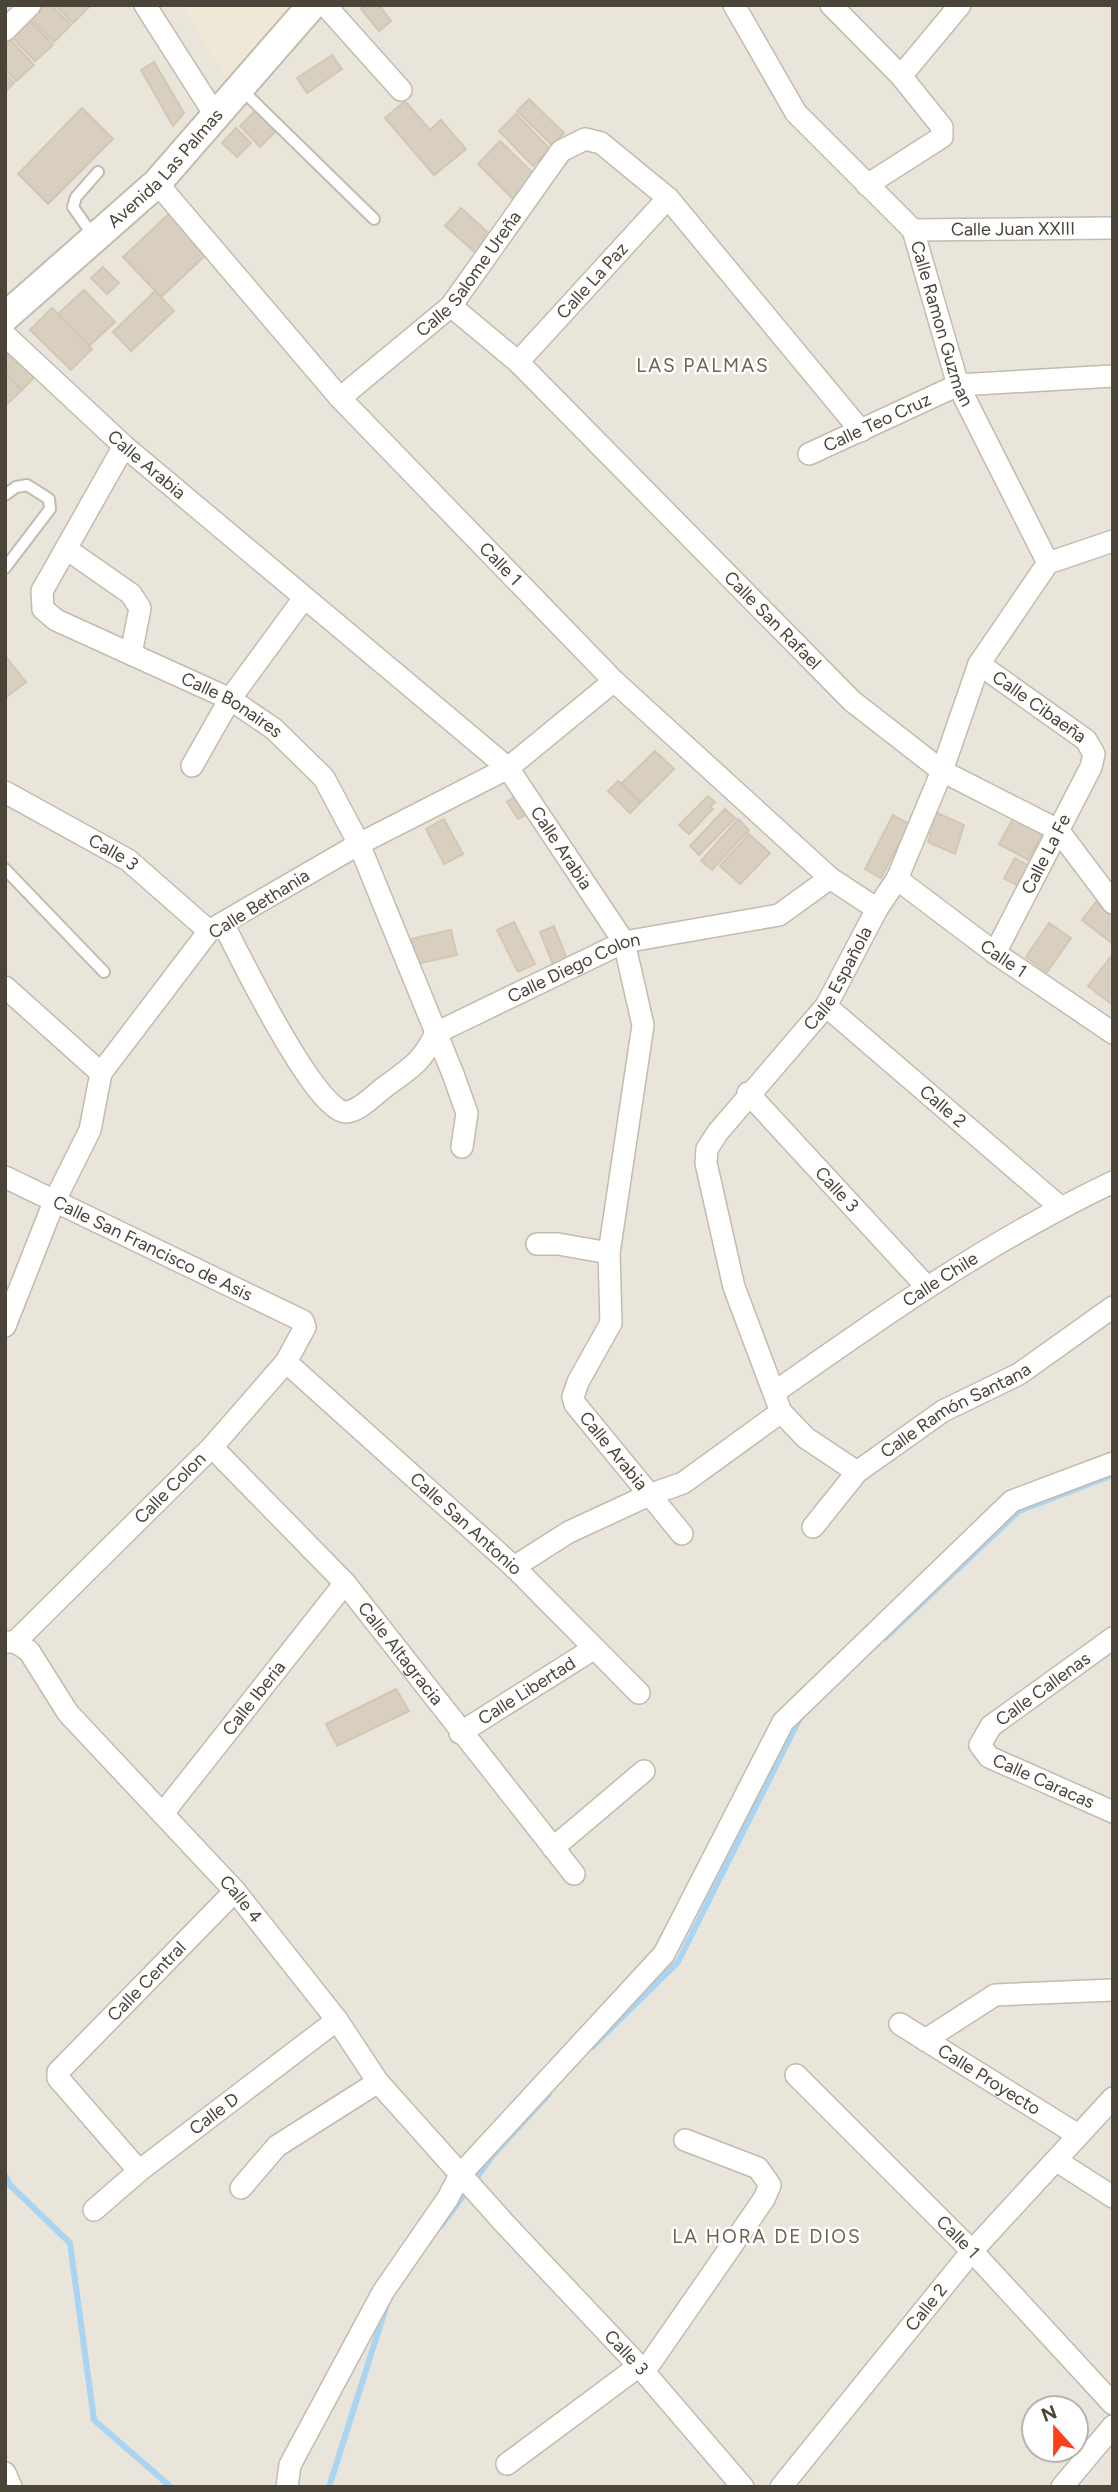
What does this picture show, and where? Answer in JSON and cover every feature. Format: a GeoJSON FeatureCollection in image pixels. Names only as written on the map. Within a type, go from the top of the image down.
{"type":"FeatureCollection","features":[{"type":"Feature","properties":{"kind":"street"},"geometry":{"type":"LineString","coordinates":[[5,30],[30,5]]}},
{"type":"Feature","properties":{"kind":"street"},"geometry":{"type":"LineString","coordinates":[[145,5],[216,118]]}},
{"type":"Feature","properties":{"kind":"street","name":"Avenida Las Palmas"},"geometry":{"type":"LineString","coordinates":[[5,317],[157,183],[313,5]]}},
{"type":"Feature","properties":{"kind":"street"},"geometry":{"type":"LineString","coordinates":[[325,5],[401,90]]}},
{"type":"Feature","properties":{"kind":"street","name":"Calle Ramon Guzman"},"geometry":{"type":"LineString","coordinates":[[734,5],[796,113],[913,230],[958,385],[1048,563]]}},
{"type":"Feature","properties":{"kind":"street"},"geometry":{"type":"LineString","coordinates":[[831,5],[901,76],[942,127],[942,137],[867,185]]}},
{"type":"Feature","properties":{"kind":"street"},"geometry":{"type":"LineString","coordinates":[[901,76],[960,5]]}},
{"type":"Feature","properties":{"kind":"street","name":"Calle Salome Ureña"},"geometry":{"type":"LineString","coordinates":[[340,398],[451,306],[561,150],[585,139],[601,143],[668,198]]}},
{"type":"Feature","properties":{"kind":"street","name":"Calle 1"},"geometry":{"type":"LineString","coordinates":[[157,183],[340,398],[614,681],[830,878],[877,909]]}},
{"type":"Feature","properties":{"kind":"street"},"geometry":{"type":"LineString","coordinates":[[668,198],[861,431]]}},
{"type":"Feature","properties":{"kind":"street","name":"Calle La Paz"},"geometry":{"type":"LineString","coordinates":[[518,362],[668,198]]}},
{"type":"Feature","properties":{"kind":"street","name":"Calle Juan XXIII"},"geometry":{"type":"LineString","coordinates":[[913,230],[1113,228]]}},
{"type":"Feature","properties":{"kind":"street","name":"Calle San Rafael"},"geometry":{"type":"LineString","coordinates":[[451,306],[518,362],[852,701],[942,771],[1058,830],[1113,903]]}},
{"type":"Feature","properties":{"kind":"street","name":"Calle Arabia"},"geometry":{"type":"LineString","coordinates":[[5,335],[124,446],[508,768],[624,942],[643,1025],[609,1253],[611,1323],[578,1382],[573,1397],[575,1404],[682,1534]]}},
{"type":"Feature","properties":{"kind":"street","name":"Calle Teo Cruz"},"geometry":{"type":"LineString","coordinates":[[809,454],[958,385],[1113,376]]}},
{"type":"Feature","properties":{"kind":"street","name":"Calle Bonaires"},"geometry":{"type":"LineString","coordinates":[[124,446],[68,550],[42,591],[43,609],[56,620],[230,699],[274,729],[324,778],[359,844],[467,1113],[462,1147]]}},
{"type":"Feature","properties":{"kind":"street"},"geometry":{"type":"LineString","coordinates":[[1048,563],[1113,541]]}},
{"type":"Feature","properties":{"kind":"street"},"geometry":{"type":"LineString","coordinates":[[68,550],[131,594],[141,608],[131,654]]}},
{"type":"Feature","properties":{"kind":"street","name":"Calle Española"},"geometry":{"type":"LineString","coordinates":[[778,1402],[734,1287],[706,1163],[707,1149],[748,1093],[826,1006],[877,909],[897,879],[942,771],[979,664],[1048,563]]}},
{"type":"Feature","properties":{"kind":"street"},"geometry":{"type":"LineString","coordinates":[[192,766],[230,699],[304,598]]}},
{"type":"Feature","properties":{"kind":"street","name":"Calle Cibaeña"},"geometry":{"type":"LineString","coordinates":[[979,664],[1086,740],[1094,754]]}},
{"type":"Feature","properties":{"kind":"street","name":"Calle Bethania"},"geometry":{"type":"LineString","coordinates":[[5,1326],[54,1202],[90,1130],[101,1073],[216,927],[359,844],[508,768],[614,681]]}},
{"type":"Feature","properties":{"kind":"street","name":"Calle La Fe"},"geometry":{"type":"LineString","coordinates":[[995,953],[1091,767],[1094,754]]}},
{"type":"Feature","properties":{"kind":"street","name":"Calle 3"},"geometry":{"type":"LineString","coordinates":[[5,792],[128,860],[216,927]]}},
{"type":"Feature","properties":{"kind":"street","name":"Calle Diego Colon"},"geometry":{"type":"LineString","coordinates":[[436,1033],[624,942],[779,915],[830,878]]}},
{"type":"Feature","properties":{"kind":"street","name":"Calle 1"},"geometry":{"type":"LineString","coordinates":[[897,879],[995,953],[1113,1033]]}},
{"type":"Feature","properties":{"kind":"street"},"geometry":{"type":"LineString","coordinates":[[216,927],[285,1042],[331,1107],[346,1112],[362,1105],[425,1057],[436,1033]]}},
{"type":"Feature","properties":{"kind":"street"},"geometry":{"type":"LineString","coordinates":[[5,987],[101,1073]]}},
{"type":"Feature","properties":{"kind":"street","name":"Calle 2"},"geometry":{"type":"LineString","coordinates":[[826,1006],[1060,1208]]}},
{"type":"Feature","properties":{"kind":"street","name":"Calle 3"},"geometry":{"type":"LineString","coordinates":[[748,1093],[926,1286]]}},
{"type":"Feature","properties":{"kind":"street","name":"Calle San Francisco de Asis"},"geometry":{"type":"LineString","coordinates":[[5,1177],[303,1321]]}},
{"type":"Feature","properties":{"kind":"street","name":"Calle Chile"},"geometry":{"type":"LineString","coordinates":[[514,1567],[569,1532],[649,1495],[683,1483],[778,1402],[926,1286],[1060,1208],[1113,1182]]}},
{"type":"Feature","properties":{"kind":"street"},"geometry":{"type":"LineString","coordinates":[[537,1244],[558,1244],[609,1253]]}},
{"type":"Feature","properties":{"kind":"street","name":"Calle Ramón Santana"},"geometry":{"type":"LineString","coordinates":[[813,1527],[857,1472],[943,1411],[1019,1374],[1113,1307]]}},
{"type":"Feature","properties":{"kind":"street","name":"Calle Colon"},"geometry":{"type":"LineString","coordinates":[[10,1642],[212,1447],[286,1362],[304,1333],[303,1321]]}},
{"type":"Feature","properties":{"kind":"street","name":"Calle San Antonio"},"geometry":{"type":"LineString","coordinates":[[286,1362],[514,1567],[639,1693]]}},
{"type":"Feature","properties":{"kind":"street"},"geometry":{"type":"LineString","coordinates":[[778,1402],[806,1438],[857,1472]]}},
{"type":"Feature","properties":{"kind":"street","name":"Calle Altagracia"},"geometry":{"type":"LineString","coordinates":[[212,1447],[345,1583],[460,1733],[574,1874]]}},
{"type":"Feature","properties":{"kind":"street"},"geometry":{"type":"LineString","coordinates":[[287,2487],[290,2465],[377,2302],[448,2198],[460,2175],[664,1954],[783,1723],[1012,1501],[1113,1463]]}},
{"type":"Feature","properties":{"kind":"street","name":"Calle Iberia"},"geometry":{"type":"LineString","coordinates":[[164,1812],[345,1583]]}},
{"type":"Feature","properties":{"kind":"street","name":"Calle Callenas"},"geometry":{"type":"LineString","coordinates":[[980,1745],[991,1726],[1113,1638]]}},
{"type":"Feature","properties":{"kind":"street","name":"Calle 4"},"geometry":{"type":"LineString","coordinates":[[10,1642],[29,1651],[68,1713],[115,1766],[164,1812],[235,1891],[337,2020],[378,2082],[460,2175]]}},
{"type":"Feature","properties":{"kind":"street","name":"Calle Libertad"},"geometry":{"type":"LineString","coordinates":[[460,1733],[593,1649]]}},
{"type":"Feature","properties":{"kind":"street","name":"Calle Caracas"},"geometry":{"type":"LineString","coordinates":[[980,1745],[989,1757],[1113,1812]]}},
{"type":"Feature","properties":{"kind":"street"},"geometry":{"type":"LineString","coordinates":[[553,1848],[644,1771]]}},
{"type":"Feature","properties":{"kind":"street","name":"Calle Central"},"geometry":{"type":"LineString","coordinates":[[139,2171],[58,2078],[58,2072],[235,1891]]}},
{"type":"Feature","properties":{"kind":"street"},"geometry":{"type":"LineString","coordinates":[[925,2040],[995,1995],[1113,1990]]}},
{"type":"Feature","properties":{"kind":"street","name":"Calle D"},"geometry":{"type":"LineString","coordinates":[[94,2210],[139,2171],[337,2020]]}},
{"type":"Feature","properties":{"kind":"street","name":"Calle Proyecto"},"geometry":{"type":"LineString","coordinates":[[900,2024],[1078,2135]]}},
{"type":"Feature","properties":{"kind":"street","name":"Calle 1"},"geometry":{"type":"LineString","coordinates":[[796,2075],[972,2251],[1113,2404]]}},
{"type":"Feature","properties":{"kind":"street"},"geometry":{"type":"LineString","coordinates":[[241,2188],[277,2146],[378,2082]]}},
{"type":"Feature","properties":{"kind":"street","name":"Calle 2"},"geometry":{"type":"LineString","coordinates":[[781,2487],[972,2251],[1113,2098]]}},
{"type":"Feature","properties":{"kind":"street"},"geometry":{"type":"LineString","coordinates":[[507,2464],[642,2369],[764,2199],[770,2185],[758,2168],[685,2140]]}},
{"type":"Feature","properties":{"kind":"street"},"geometry":{"type":"LineString","coordinates":[[1057,2161],[1113,2197]]}},
{"type":"Feature","properties":{"kind":"street","name":"Calle 3"},"geometry":{"type":"LineString","coordinates":[[460,2175],[642,2369],[743,2487]]}},
{"type":"Feature","properties":{"kind":"street"},"geometry":{"type":"LineString","coordinates":[[1062,2487],[1113,2426]]}},
{"type":"Feature","properties":{"kind":"street"},"geometry":{"type":"LineString","coordinates":[[5,2473],[11,2487]]}},
{"type":"Feature","properties":{"kind":"lane"},"geometry":{"type":"LineString","coordinates":[[241,89],[374,219]]}},
{"type":"Feature","properties":{"kind":"lane"},"geometry":{"type":"LineString","coordinates":[[96,239],[73,207],[76,198],[98,172]]}},
{"type":"Feature","properties":{"kind":"lane"},"geometry":{"type":"LineString","coordinates":[[5,495],[16,487],[27,485],[49,499],[50,509],[5,569]]}},
{"type":"Feature","properties":{"kind":"lane"},"geometry":{"type":"LineString","coordinates":[[5,869],[104,972]]}},
{"type":"Feature","properties":{"kind":"shaded area"},"geometry":{"type":"Polygon","coordinates":[[[5,5],[1113,5],[1113,2487],[5,2487],[5,5]]]}},
{"type":"Feature","properties":{"kind":"shaded area"},"geometry":{"type":"Polygon","coordinates":[[[182,5],[293,5],[227,81],[182,5]]]}},
{"type":"Feature","properties":{"kind":"building"},"geometry":{"type":"Polygon","coordinates":[[[42,5],[51,5],[71,25],[54,42],[29,17],[42,5]]]}},
{"type":"Feature","properties":{"kind":"building"},"geometry":{"type":"Polygon","coordinates":[[[55,5],[91,5],[73,23],[55,5]]]}},
{"type":"Feature","properties":{"kind":"building"},"geometry":{"type":"Polygon","coordinates":[[[366,5],[379,5],[391,21],[379,31],[361,9],[366,5]]]}},
{"type":"Feature","properties":{"kind":"building"},"geometry":{"type":"Polygon","coordinates":[[[26,17],[53,45],[35,61],[9,34],[26,17]]]}},
{"type":"Feature","properties":{"kind":"building"},"geometry":{"type":"Polygon","coordinates":[[[8,37],[34,65],[16,81],[5,69],[5,39],[8,37]]]}},
{"type":"Feature","properties":{"kind":"building"},"geometry":{"type":"Polygon","coordinates":[[[332,55],[342,69],[307,93],[297,78],[332,55]]]}},
{"type":"Feature","properties":{"kind":"building"},"geometry":{"type":"Polygon","coordinates":[[[154,62],[184,113],[173,126],[141,70],[154,62]]]}},
{"type":"Feature","properties":{"kind":"building"},"geometry":{"type":"Polygon","coordinates":[[[5,74],[14,83],[5,92],[5,74]]]}},
{"type":"Feature","properties":{"kind":"building"},"geometry":{"type":"Polygon","coordinates":[[[529,99],[564,133],[552,145],[517,111],[529,99]]]}},
{"type":"Feature","properties":{"kind":"building"},"geometry":{"type":"Polygon","coordinates":[[[405,101],[430,130],[441,120],[466,149],[434,175],[385,118],[405,101]]]}},
{"type":"Feature","properties":{"kind":"building"},"geometry":{"type":"Polygon","coordinates":[[[82,108],[113,139],[48,204],[18,174],[82,108]]]}},
{"type":"Feature","properties":{"kind":"building"},"geometry":{"type":"Polygon","coordinates":[[[255,111],[276,131],[260,147],[240,126],[255,111]]]}},
{"type":"Feature","properties":{"kind":"building"},"geometry":{"type":"Polygon","coordinates":[[[516,114],[550,149],[533,166],[499,131],[516,114]]]}},
{"type":"Feature","properties":{"kind":"building"},"geometry":{"type":"Polygon","coordinates":[[[236,128],[251,143],[237,157],[222,143],[236,128]]]}},
{"type":"Feature","properties":{"kind":"building"},"geometry":{"type":"Polygon","coordinates":[[[500,141],[536,176],[513,199],[478,164],[500,141]]]}},
{"type":"Feature","properties":{"kind":"building"},"geometry":{"type":"Polygon","coordinates":[[[461,208],[493,237],[477,254],[445,226],[461,208]]]}},
{"type":"Feature","properties":{"kind":"building"},"geometry":{"type":"Polygon","coordinates":[[[170,213],[208,253],[161,297],[123,257],[170,213]]]}},
{"type":"Feature","properties":{"kind":"building"},"geometry":{"type":"Polygon","coordinates":[[[103,267],[119,283],[107,294],[91,278],[103,267]]]}},
{"type":"Feature","properties":{"kind":"building"},"geometry":{"type":"Polygon","coordinates":[[[84,290],[115,322],[89,346],[58,314],[84,290]]]}},
{"type":"Feature","properties":{"kind":"building"},"geometry":{"type":"Polygon","coordinates":[[[155,291],[174,311],[131,351],[113,332],[155,291]]]}},
{"type":"Feature","properties":{"kind":"building"},"geometry":{"type":"Polygon","coordinates":[[[52,308],[92,349],[71,370],[30,330],[52,308]]]}},
{"type":"Feature","properties":{"kind":"building"},"geometry":{"type":"Polygon","coordinates":[[[5,344],[39,372],[22,390],[5,372],[5,344]]]}},
{"type":"Feature","properties":{"kind":"building"},"geometry":{"type":"Polygon","coordinates":[[[5,372],[22,390],[5,406],[5,372]]]}},
{"type":"Feature","properties":{"kind":"building"},"geometry":{"type":"Polygon","coordinates":[[[5,658],[26,682],[5,698],[5,658]]]}},
{"type":"Feature","properties":{"kind":"building"},"geometry":{"type":"Polygon","coordinates":[[[655,751],[674,769],[641,802],[622,783],[655,751]]]}},
{"type":"Feature","properties":{"kind":"building"},"geometry":{"type":"Polygon","coordinates":[[[618,781],[640,803],[630,813],[608,791],[618,781]]]}},
{"type":"Feature","properties":{"kind":"building"},"geometry":{"type":"Polygon","coordinates":[[[518,794],[529,813],[518,819],[507,802],[518,794]]]}},
{"type":"Feature","properties":{"kind":"building"},"geometry":{"type":"Polygon","coordinates":[[[708,796],[715,802],[710,807],[713,809],[689,834],[679,825],[708,796]]]}},
{"type":"Feature","properties":{"kind":"building"},"geometry":{"type":"Polygon","coordinates":[[[725,809],[735,818],[699,855],[690,846],[725,809]]]}},
{"type":"Feature","properties":{"kind":"building"},"geometry":{"type":"Polygon","coordinates":[[[933,811],[964,825],[955,854],[928,842],[931,834],[924,830],[933,811]]]}},
{"type":"Feature","properties":{"kind":"building"},"geometry":{"type":"Polygon","coordinates":[[[893,815],[909,824],[881,878],[865,869],[893,815]]]}},
{"type":"Feature","properties":{"kind":"building"},"geometry":{"type":"Polygon","coordinates":[[[1015,815],[1044,831],[1028,860],[999,844],[1015,815]]]}},
{"type":"Feature","properties":{"kind":"building"},"geometry":{"type":"Polygon","coordinates":[[[444,819],[463,854],[444,864],[426,829],[444,819]]]}},
{"type":"Feature","properties":{"kind":"building"},"geometry":{"type":"Polygon","coordinates":[[[738,819],[749,830],[712,870],[701,861],[738,819]]]}},
{"type":"Feature","properties":{"kind":"building"},"geometry":{"type":"Polygon","coordinates":[[[749,834],[770,853],[740,884],[720,866],[749,834]]]}},
{"type":"Feature","properties":{"kind":"building"},"geometry":{"type":"Polygon","coordinates":[[[1015,858],[1031,867],[1020,887],[1004,878],[1015,858]]]}},
{"type":"Feature","properties":{"kind":"building"},"geometry":{"type":"Polygon","coordinates":[[[1096,902],[1113,915],[1113,944],[1082,920],[1096,902]]]}},
{"type":"Feature","properties":{"kind":"building"},"geometry":{"type":"Polygon","coordinates":[[[514,922],[535,964],[518,972],[497,930],[514,922]]]}},
{"type":"Feature","properties":{"kind":"building"},"geometry":{"type":"Polygon","coordinates":[[[1049,923],[1071,938],[1047,972],[1026,957],[1049,923]]]}},
{"type":"Feature","properties":{"kind":"building"},"geometry":{"type":"Polygon","coordinates":[[[554,926],[568,962],[554,967],[540,932],[554,926]]]}},
{"type":"Feature","properties":{"kind":"building"},"geometry":{"type":"Polygon","coordinates":[[[451,930],[457,955],[416,964],[411,939],[451,930]]]}},
{"type":"Feature","properties":{"kind":"building"},"geometry":{"type":"Polygon","coordinates":[[[1113,954],[1113,1000],[1110,1003],[1088,986],[1113,954]]]}},
{"type":"Feature","properties":{"kind":"building"},"geometry":{"type":"Polygon","coordinates":[[[396,1689],[409,1711],[337,1746],[326,1724],[396,1689]]]}},
{"type":"Feature","properties":{"kind":"waterway"},"geometry":{"type":"LineString","coordinates":[[885,1638],[1019,1511],[1113,1475]]}},
{"type":"Feature","properties":{"kind":"waterway"},"geometry":{"type":"LineString","coordinates":[[592,2047],[678,1962],[799,1720]]}},
{"type":"Feature","properties":{"kind":"waterway"},"geometry":{"type":"LineString","coordinates":[[441,2226],[494,2154],[549,2094]]}},
{"type":"Feature","properties":{"kind":"waterway"},"geometry":{"type":"LineString","coordinates":[[5,2175],[10,2185],[70,2243],[94,2420],[171,2487]]}},
{"type":"Feature","properties":{"kind":"waterway"},"geometry":{"type":"LineString","coordinates":[[329,2487],[387,2304]]}},
{"type":"Feature","properties":{"kind":"district","name":"LAS PALMAS"},"geometry":{"type":"Point","coordinates":[703,365]}},
{"type":"Feature","properties":{"kind":"district","name":"LA HORA DE DIOS"},"geometry":{"type":"Point","coordinates":[767,2236]}}]}
